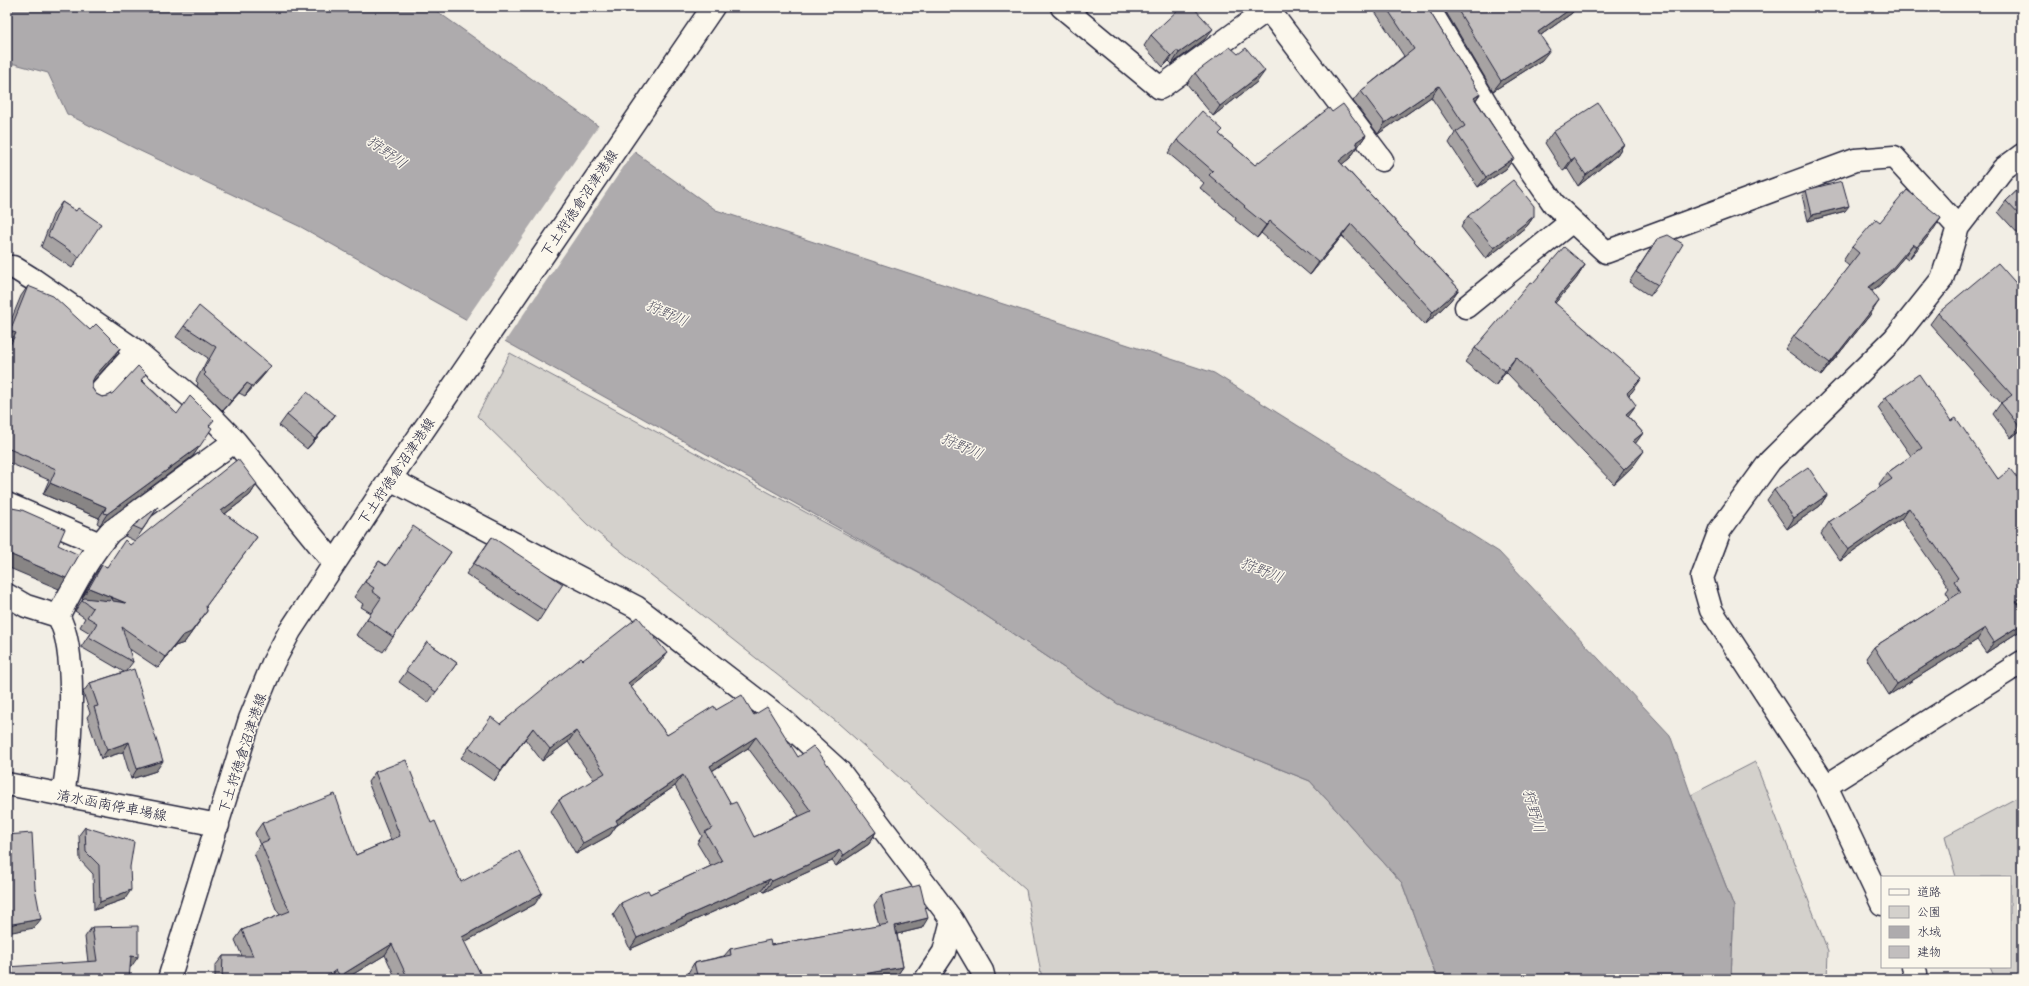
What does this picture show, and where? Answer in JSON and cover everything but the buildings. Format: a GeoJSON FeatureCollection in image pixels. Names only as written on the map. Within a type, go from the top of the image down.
{"type":"FeatureCollection","features":[{"type":"Feature","properties":{"kind":"street","name":"下土狩徳倉沼津港線"},"geometry":{"type":"LineString","coordinates":[[169,979],[250,719],[274,663],[290,631],[390,478],[713,7]]}},
{"type":"Feature","properties":{"kind":"street"},"geometry":{"type":"LineString","coordinates":[[1062,7],[1160,88],[1270,8],[1382,160]]}},
{"type":"Feature","properties":{"kind":"street"},"geometry":{"type":"LineString","coordinates":[[1428,7],[1499,125],[1554,204],[1606,252],[1855,160],[1894,157],[1958,227]]}},
{"type":"Feature","properties":{"kind":"street"},"geometry":{"type":"LineString","coordinates":[[1881,902],[1826,786],[1711,610],[1702,578],[1720,530],[1770,461],[1894,339],[1942,279],[1958,227],[2003,169],[2022,155]]}},
{"type":"Feature","properties":{"kind":"street"},"geometry":{"type":"LineString","coordinates":[[1466,308],[1572,221]]}},
{"type":"Feature","properties":{"kind":"street"},"geometry":{"type":"LineString","coordinates":[[7,267],[13,267],[34,280],[137,351],[197,402],[235,441],[334,563]]}},
{"type":"Feature","properties":{"kind":"street"},"geometry":{"type":"LineString","coordinates":[[97,395],[137,351]]}},
{"type":"Feature","properties":{"kind":"street"},"geometry":{"type":"LineString","coordinates":[[58,616],[100,544],[110,532],[235,441]]}},
{"type":"Feature","properties":{"kind":"street"},"geometry":{"type":"LineString","coordinates":[[390,478],[636,607],[784,721],[840,772],[952,920],[982,971],[984,979]]}},
{"type":"Feature","properties":{"kind":"street"},"geometry":{"type":"LineString","coordinates":[[7,504],[100,544]]}},
{"type":"Feature","properties":{"kind":"street"},"geometry":{"type":"LineString","coordinates":[[7,595],[26,606],[58,616],[62,624],[70,670],[70,721],[67,769],[63,795]]}},
{"type":"Feature","properties":{"kind":"street"},"geometry":{"type":"LineString","coordinates":[[1826,786],[2022,662]]}},
{"type":"Feature","properties":{"kind":"street","name":"清水函南停車場線"},"geometry":{"type":"LineString","coordinates":[[7,784],[218,825]]}},
{"type":"Feature","properties":{"kind":"street"},"geometry":{"type":"LineString","coordinates":[[926,979],[944,952],[952,920]]}},
{"type":"Feature","properties":{"kind":"green space"},"geometry":{"type":"Polygon","coordinates":[[[510,353],[937,583],[1118,704],[1310,781],[1402,883],[1437,979],[1042,979],[1026,890],[838,723],[588,525],[477,416],[510,353]]]}},
{"type":"Feature","properties":{"kind":"green space"},"geometry":{"type":"Polygon","coordinates":[[[1755,762],[1828,951],[1827,979],[1731,979],[1734,907],[1691,795],[1755,762]]]}},
{"type":"Feature","properties":{"kind":"green space"},"geometry":{"type":"Polygon","coordinates":[[[2022,795],[2022,979],[1995,979],[1990,968],[2011,968],[2011,876],[1956,876],[1945,836],[2022,795]]]}},
{"type":"Feature","properties":{"kind":"water","name":"狩野川"},"geometry":{"type":"Polygon","coordinates":[[[7,7],[431,7],[716,210],[1214,373],[1499,552],[1670,735],[1691,795],[1734,907],[1731,979],[1437,979],[1402,883],[1310,781],[1118,704],[937,583],[301,227],[136,149],[67,114],[48,73],[15,64],[7,64],[7,7]]]}},
{"type":"Feature","properties":{"kind":"pier"},"geometry":{"type":"Polygon","coordinates":[[[599,125],[635,150],[504,343],[465,321],[599,125]]]}}]}
